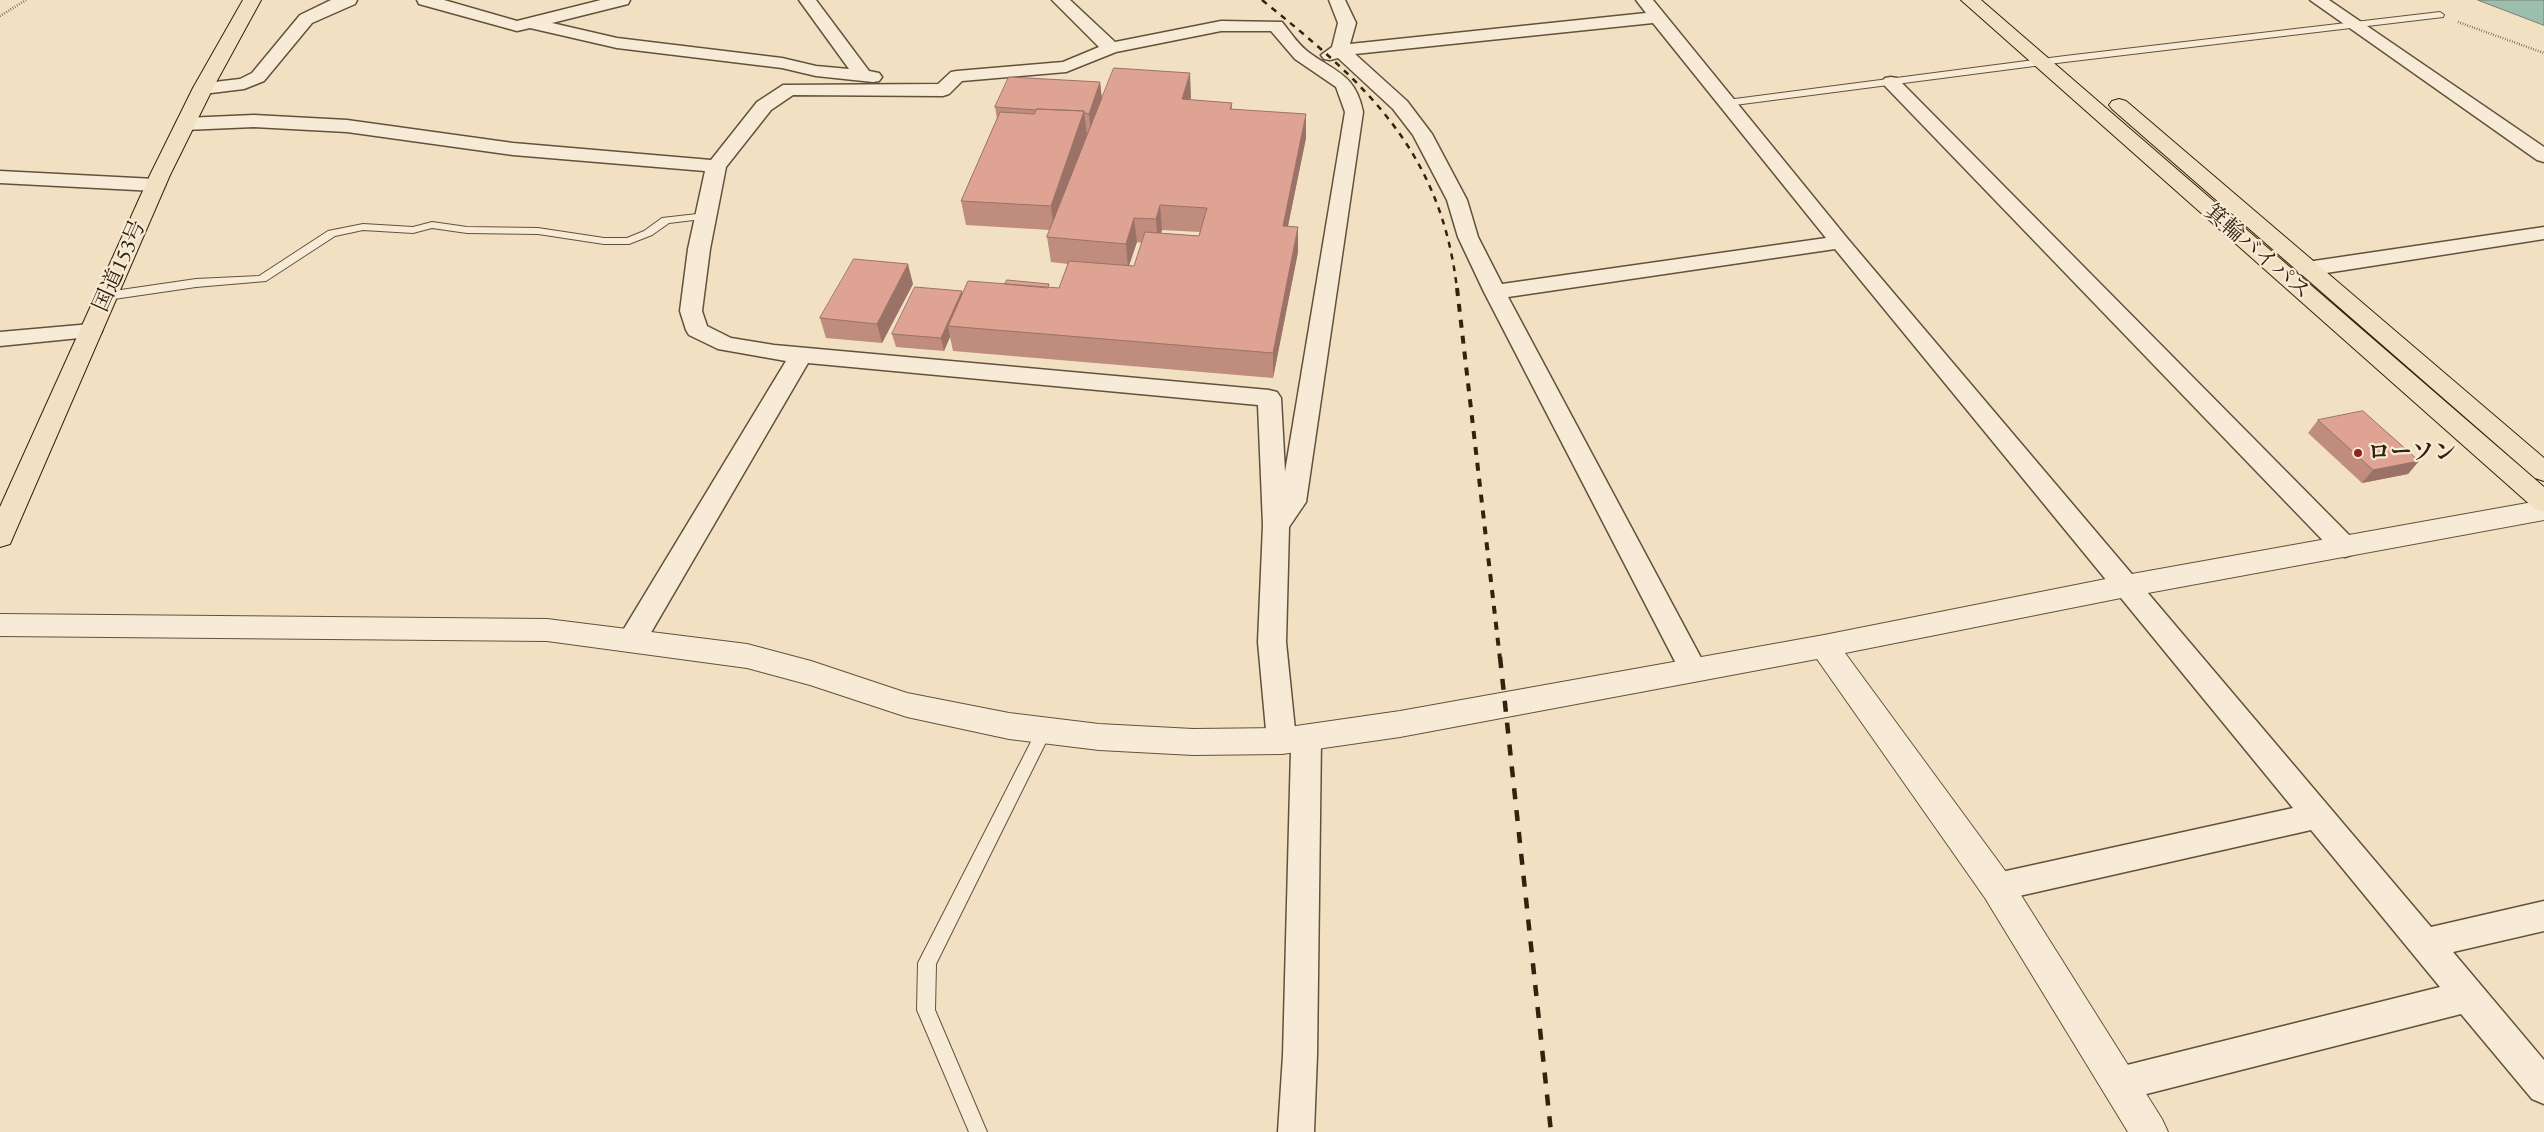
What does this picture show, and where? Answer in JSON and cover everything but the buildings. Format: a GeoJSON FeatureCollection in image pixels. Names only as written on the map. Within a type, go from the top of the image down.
{"type":"FeatureCollection","features":[{"type":"Feature","properties":{"kind":"highway","name":"国道153号"},"geometry":{"type":"LineString","coordinates":[[0,537],[155,185],[202,88],[252,0]]}},
{"type":"Feature","properties":{"kind":"highway","name":"箕輪バイパス"},"geometry":{"type":"LineString","coordinates":[[1970,0],[2544,502]]}},
{"type":"Feature","properties":{"kind":"highway","name":"箕輪バイパス"},"geometry":{"type":"LineString","coordinates":[[1996,0],[2544,472]]}},
{"type":"Feature","properties":{"kind":"street"},"geometry":{"type":"LineString","coordinates":[[202,88],[244,84],[258,78],[306,19],[336,4],[349,0]]}},
{"type":"Feature","properties":{"kind":"street"},"geometry":{"type":"LineString","coordinates":[[425,0],[517,26],[622,0]]}},
{"type":"Feature","properties":{"kind":"street"},"geometry":{"type":"LineString","coordinates":[[808,0],[863,76]]}},
{"type":"Feature","properties":{"kind":"street"},"geometry":{"type":"LineString","coordinates":[[1060,0],[1111,48]]}},
{"type":"Feature","properties":{"kind":"street"},"geometry":{"type":"LineString","coordinates":[[1337,0],[1347,23],[1340,50]]}},
{"type":"Feature","properties":{"kind":"street"},"geometry":{"type":"LineString","coordinates":[[1644,0],[1840,242],[2316,816],[2544,1087]]}},
{"type":"Feature","properties":{"kind":"street"},"geometry":{"type":"LineString","coordinates":[[2318,0],[2544,156]]}},
{"type":"Feature","properties":{"kind":"street"},"geometry":{"type":"LineString","coordinates":[[1314,62],[1340,50],[1657,17]]}},
{"type":"Feature","properties":{"kind":"street"},"geometry":{"type":"LineString","coordinates":[[531,23],[618,43],[782,63],[816,71],[926,80],[1066,67],[1111,48],[1221,26],[1276,26],[1304,57],[1334,75],[1352,94],[1354,112],[1293,502],[1276,525]]}},
{"type":"Feature","properties":{"kind":"street"},"geometry":{"type":"LineString","coordinates":[[1340,50],[1400,105],[1422,134],[1457,200],[1468,237],[1495,292],[1693,669]]}},
{"type":"Feature","properties":{"kind":"street"},"geometry":{"type":"LineString","coordinates":[[957,76],[943,90],[790,89],[764,106],[716,166],[691,311],[697,330],[726,344],[801,355],[1269,398],[1276,525],[1272,642],[1294,740],[1300,1055],[1296,1132]]}},
{"type":"Feature","properties":{"kind":"street"},"geometry":{"type":"LineString","coordinates":[[1891,82],[2345,547]]}},
{"type":"Feature","properties":{"kind":"street"},"geometry":{"type":"LineString","coordinates":[[185,124],[254,121],[347,126],[513,149],[716,166]]}},
{"type":"Feature","properties":{"kind":"street"},"geometry":{"type":"LineString","coordinates":[[0,177],[155,185]]}},
{"type":"Feature","properties":{"kind":"street"},"geometry":{"type":"LineString","coordinates":[[2308,269],[2544,233]]}},
{"type":"Feature","properties":{"kind":"street"},"geometry":{"type":"LineString","coordinates":[[1495,292],[1840,242]]}},
{"type":"Feature","properties":{"kind":"street"},"geometry":{"type":"LineString","coordinates":[[0,339],[91,332]]}},
{"type":"Feature","properties":{"kind":"street"},"geometry":{"type":"LineString","coordinates":[[632,640],[801,355]]}},
{"type":"Feature","properties":{"kind":"street"},"geometry":{"type":"LineString","coordinates":[[0,625],[547,630],[747,656],[811,673],[907,705],[1010,726],[1099,737],[1193,742],[1294,740],[1400,724],[1824,646],[2126,586],[2544,510]]}},
{"type":"Feature","properties":{"kind":"street"},"geometry":{"type":"LineString","coordinates":[[1824,646],[1997,887],[2149,1132]]}},
{"type":"Feature","properties":{"kind":"street"},"geometry":{"type":"LineString","coordinates":[[1997,887],[2316,816]]}},
{"type":"Feature","properties":{"kind":"street"},"geometry":{"type":"LineString","coordinates":[[2423,944],[2544,916]]}},
{"type":"Feature","properties":{"kind":"street"},"geometry":{"type":"LineString","coordinates":[[2119,1084],[2468,996]]}},
{"type":"Feature","properties":{"kind":"lane"},"geometry":{"type":"LineString","coordinates":[[1727,103],[2065,59],[2440,15]]}},
{"type":"Feature","properties":{"kind":"lane"},"geometry":{"type":"LineString","coordinates":[[107,296],[196,283],[262,279],[332,233],[363,227],[413,230],[432,225],[467,230],[538,231],[604,241],[629,241],[648,233],[666,220],[706,216]]}},
{"type":"Feature","properties":{"kind":"lane"},"geometry":{"type":"LineString","coordinates":[[978,1132],[926,1010],[926,963],[1044,730]]}},
{"type":"Feature","properties":{"kind":"path"},"geometry":{"type":"LineString","coordinates":[[0,16],[26,0]]}},
{"type":"Feature","properties":{"kind":"path"},"geometry":{"type":"LineString","coordinates":[[2440,15],[2544,53]]}},
{"type":"Feature","properties":{"kind":"shaded area"},"geometry":{"type":"Polygon","coordinates":[[[2478,0],[2544,0],[2544,25],[2478,0]]]}},
{"type":"Feature","properties":{"kind":"railway"},"geometry":{"type":"LineString","coordinates":[[1262,0],[1334,61],[1365,91],[1392,124],[1415,158],[1434,197],[1448,240],[1457,289]]}},
{"type":"Feature","properties":{"kind":"railway"},"geometry":{"type":"LineString","coordinates":[[1457,288],[1500,659]]}},
{"type":"Feature","properties":{"kind":"railway"},"geometry":{"type":"LineString","coordinates":[[1500,657],[1551,1132]]}},
{"type":"Feature","properties":{"kind":"place","name":"ローソン"},"geometry":{"type":"Point","coordinates":[2358,453]}}]}
